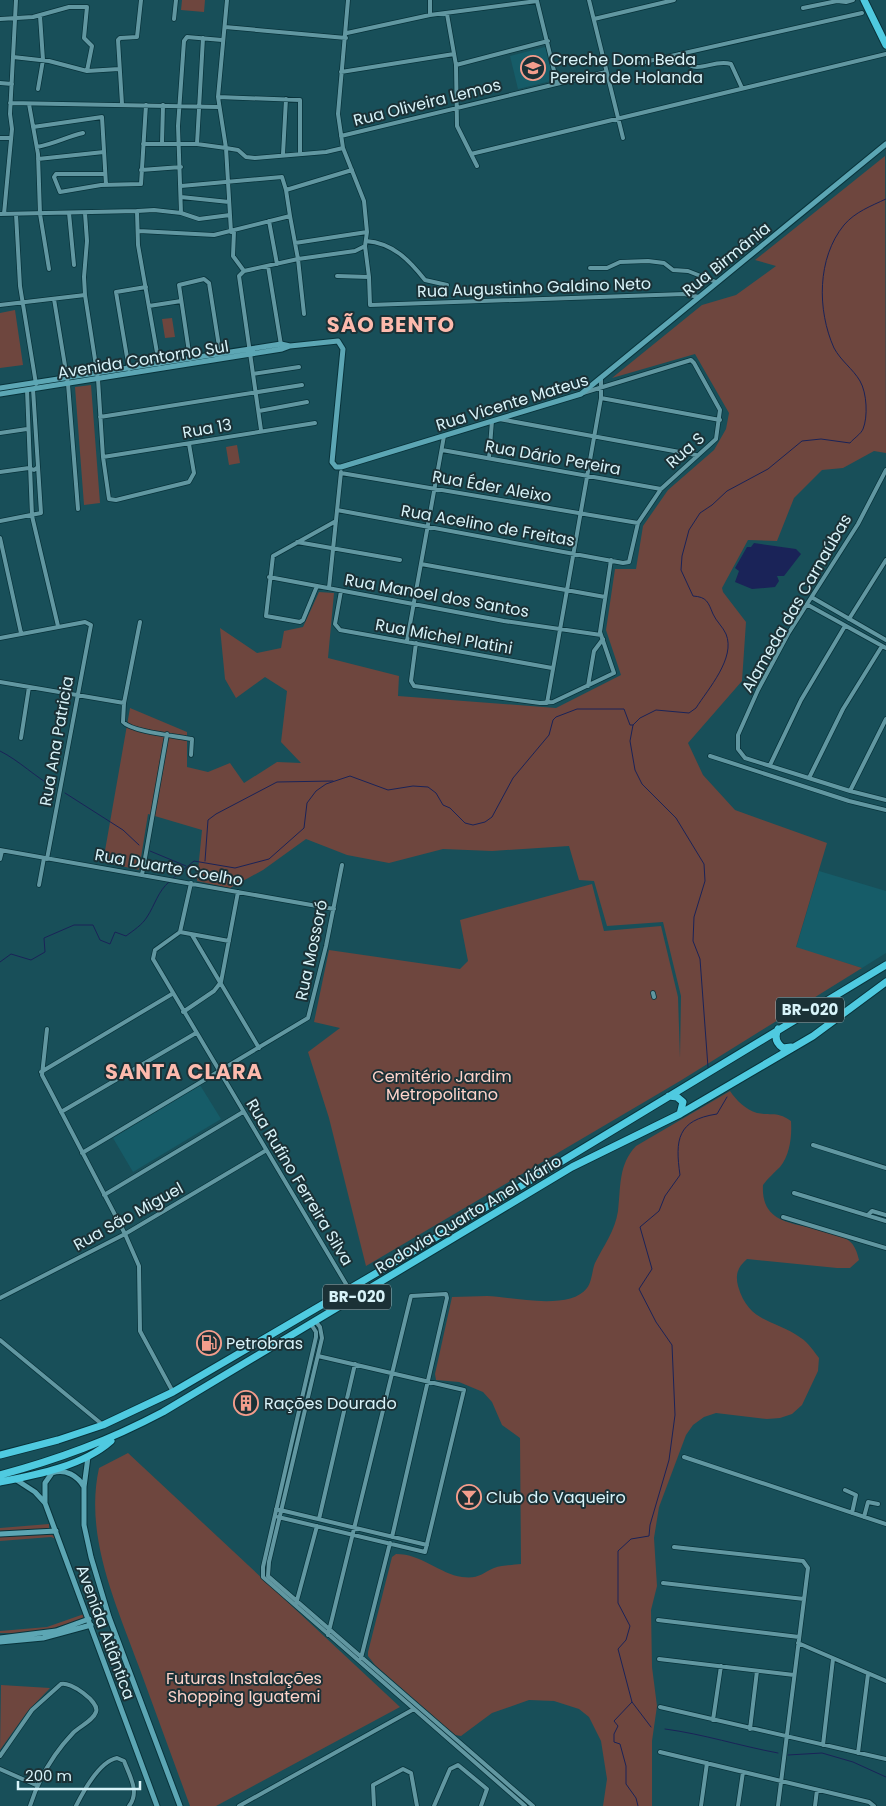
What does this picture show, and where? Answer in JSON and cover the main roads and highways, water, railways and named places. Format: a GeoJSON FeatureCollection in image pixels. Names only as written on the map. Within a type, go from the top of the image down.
{"type":"FeatureCollection","features":[{"type":"Feature","properties":{"kind":"highway"},"geometry":{"type":"LineString","coordinates":[[864,0],[886,45]]}},
{"type":"Feature","properties":{"kind":"highway","name":"Rodovia Quarto Anel Viário"},"geometry":{"type":"LineString","coordinates":[[0,1455],[58,1440],[103,1425],[173,1392],[349,1289],[886,965]]}},
{"type":"Feature","properties":{"kind":"highway","name":"Rodovia Quarto Anel Viário"},"geometry":{"type":"LineString","coordinates":[[0,1474],[55,1460],[116,1437],[163,1412],[572,1167],[680,1114],[813,1036],[886,982]]}},
{"type":"Feature","properties":{"kind":"highway"},"geometry":{"type":"LineString","coordinates":[[778,1029],[776,1036],[778,1043],[784,1048],[792,1047]]}},
{"type":"Feature","properties":{"kind":"highway"},"geometry":{"type":"LineString","coordinates":[[669,1096],[680,1098],[683,1106],[680,1114]]}},
{"type":"Feature","properties":{"kind":"highway"},"geometry":{"type":"LineString","coordinates":[[305,1315],[314,1323]]}},
{"type":"Feature","properties":{"kind":"highway"},"geometry":{"type":"LineString","coordinates":[[243,1352],[249,1361]]}},
{"type":"Feature","properties":{"kind":"highway"},"geometry":{"type":"LineString","coordinates":[[0,1482],[88,1456],[116,1437]]}},
{"type":"Feature","properties":{"kind":"waterway"},"geometry":{"type":"LineString","coordinates":[[708,1067],[700,959],[693,941],[694,917],[705,881],[704,864],[676,818],[642,784],[635,770],[630,741],[633,725],[640,718],[656,710],[689,713],[696,708],[724,663],[728,643],[725,631],[714,617],[706,601],[693,596],[681,570],[682,556],[689,530],[700,513],[727,491],[768,469],[802,441],[821,439],[850,443],[863,429],[866,412],[864,392],[860,381],[834,348],[828,333],[822,285],[824,268],[829,253],[835,238],[844,225],[858,213],[886,199]]}},
{"type":"Feature","properties":{"kind":"waterway"},"geometry":{"type":"LineString","coordinates":[[172,879],[194,861],[235,868],[269,859],[304,828],[307,803],[316,791],[326,784],[350,776],[388,790],[413,786],[428,787],[436,793],[443,805],[450,808],[465,823],[473,825],[485,822],[492,817],[513,778],[549,735],[553,720],[556,717],[577,709],[624,709],[630,725],[633,725]]}},
{"type":"Feature","properties":{"kind":"waterway"},"geometry":{"type":"LineString","coordinates":[[0,751],[55,788]]}},
{"type":"Feature","properties":{"kind":"waterway"},"geometry":{"type":"LineString","coordinates":[[205,861],[208,820],[216,814],[277,782],[333,781]]}},
{"type":"Feature","properties":{"kind":"waterway"},"geometry":{"type":"LineString","coordinates":[[65,793],[123,830],[139,845]]}},
{"type":"Feature","properties":{"kind":"waterway"},"geometry":{"type":"LineString","coordinates":[[150,851],[186,866]]}},
{"type":"Feature","properties":{"kind":"waterway"},"geometry":{"type":"LineString","coordinates":[[0,962],[11,954],[31,960],[45,952],[44,938],[74,925],[93,925],[100,940],[110,944],[115,932],[126,936],[143,922],[162,890],[169,882]]}},
{"type":"Feature","properties":{"kind":"waterway"},"geometry":{"type":"LineString","coordinates":[[638,1806],[636,1798],[626,1784],[626,1766],[620,1744],[614,1742],[614,1734],[618,1726],[614,1721],[632,1702],[618,1649],[626,1640],[630,1626],[618,1603],[618,1551],[631,1539],[649,1536],[650,1525],[669,1460],[675,1415],[672,1345],[656,1322],[639,1289],[652,1269],[640,1227],[659,1211],[665,1196],[680,1175],[679,1142],[686,1127],[694,1121],[717,1114],[727,1097]]}},
{"type":"Feature","properties":{"kind":"waterway"},"geometry":{"type":"LineString","coordinates":[[632,1702],[651,1727]]}},
{"type":"Feature","properties":{"kind":"waterway"},"geometry":{"type":"LineString","coordinates":[[665,1729],[778,1753]]}},
{"type":"Feature","properties":{"kind":"waterway"},"geometry":{"type":"LineString","coordinates":[[788,1755],[822,1753],[853,1762],[886,1777]]}},
{"type":"Feature","properties":{"kind":"place","name":"Creche Dom Beda Pereira de Holanda"},"geometry":{"type":"Point","coordinates":[533,68]}},
{"type":"Feature","properties":{"kind":"place","name":"Petrobras"},"geometry":{"type":"Point","coordinates":[209,1343]}},
{"type":"Feature","properties":{"kind":"place","name":"Rações Dourado"},"geometry":{"type":"Point","coordinates":[246,1403]}},
{"type":"Feature","properties":{"kind":"place","name":"Club do Vaqueiro"},"geometry":{"type":"Point","coordinates":[469,1497]}},
{"type":"Feature","properties":{"kind":"district","name":"SÃO BENTO"},"geometry":{"type":"Point","coordinates":[391,325]}},
{"type":"Feature","properties":{"kind":"district","name":"SANTA CLARA"},"geometry":{"type":"Point","coordinates":[184,1072]}},
{"type":"Feature","properties":{"kind":"park label","name":"Cemitério Jardim Metropolitano"},"geometry":{"type":"Point","coordinates":[442,1085]}},
{"type":"Feature","properties":{"kind":"park label","name":"Futuras Instalações Shopping Iguatemi"},"geometry":{"type":"Point","coordinates":[244,1687]}}]}
